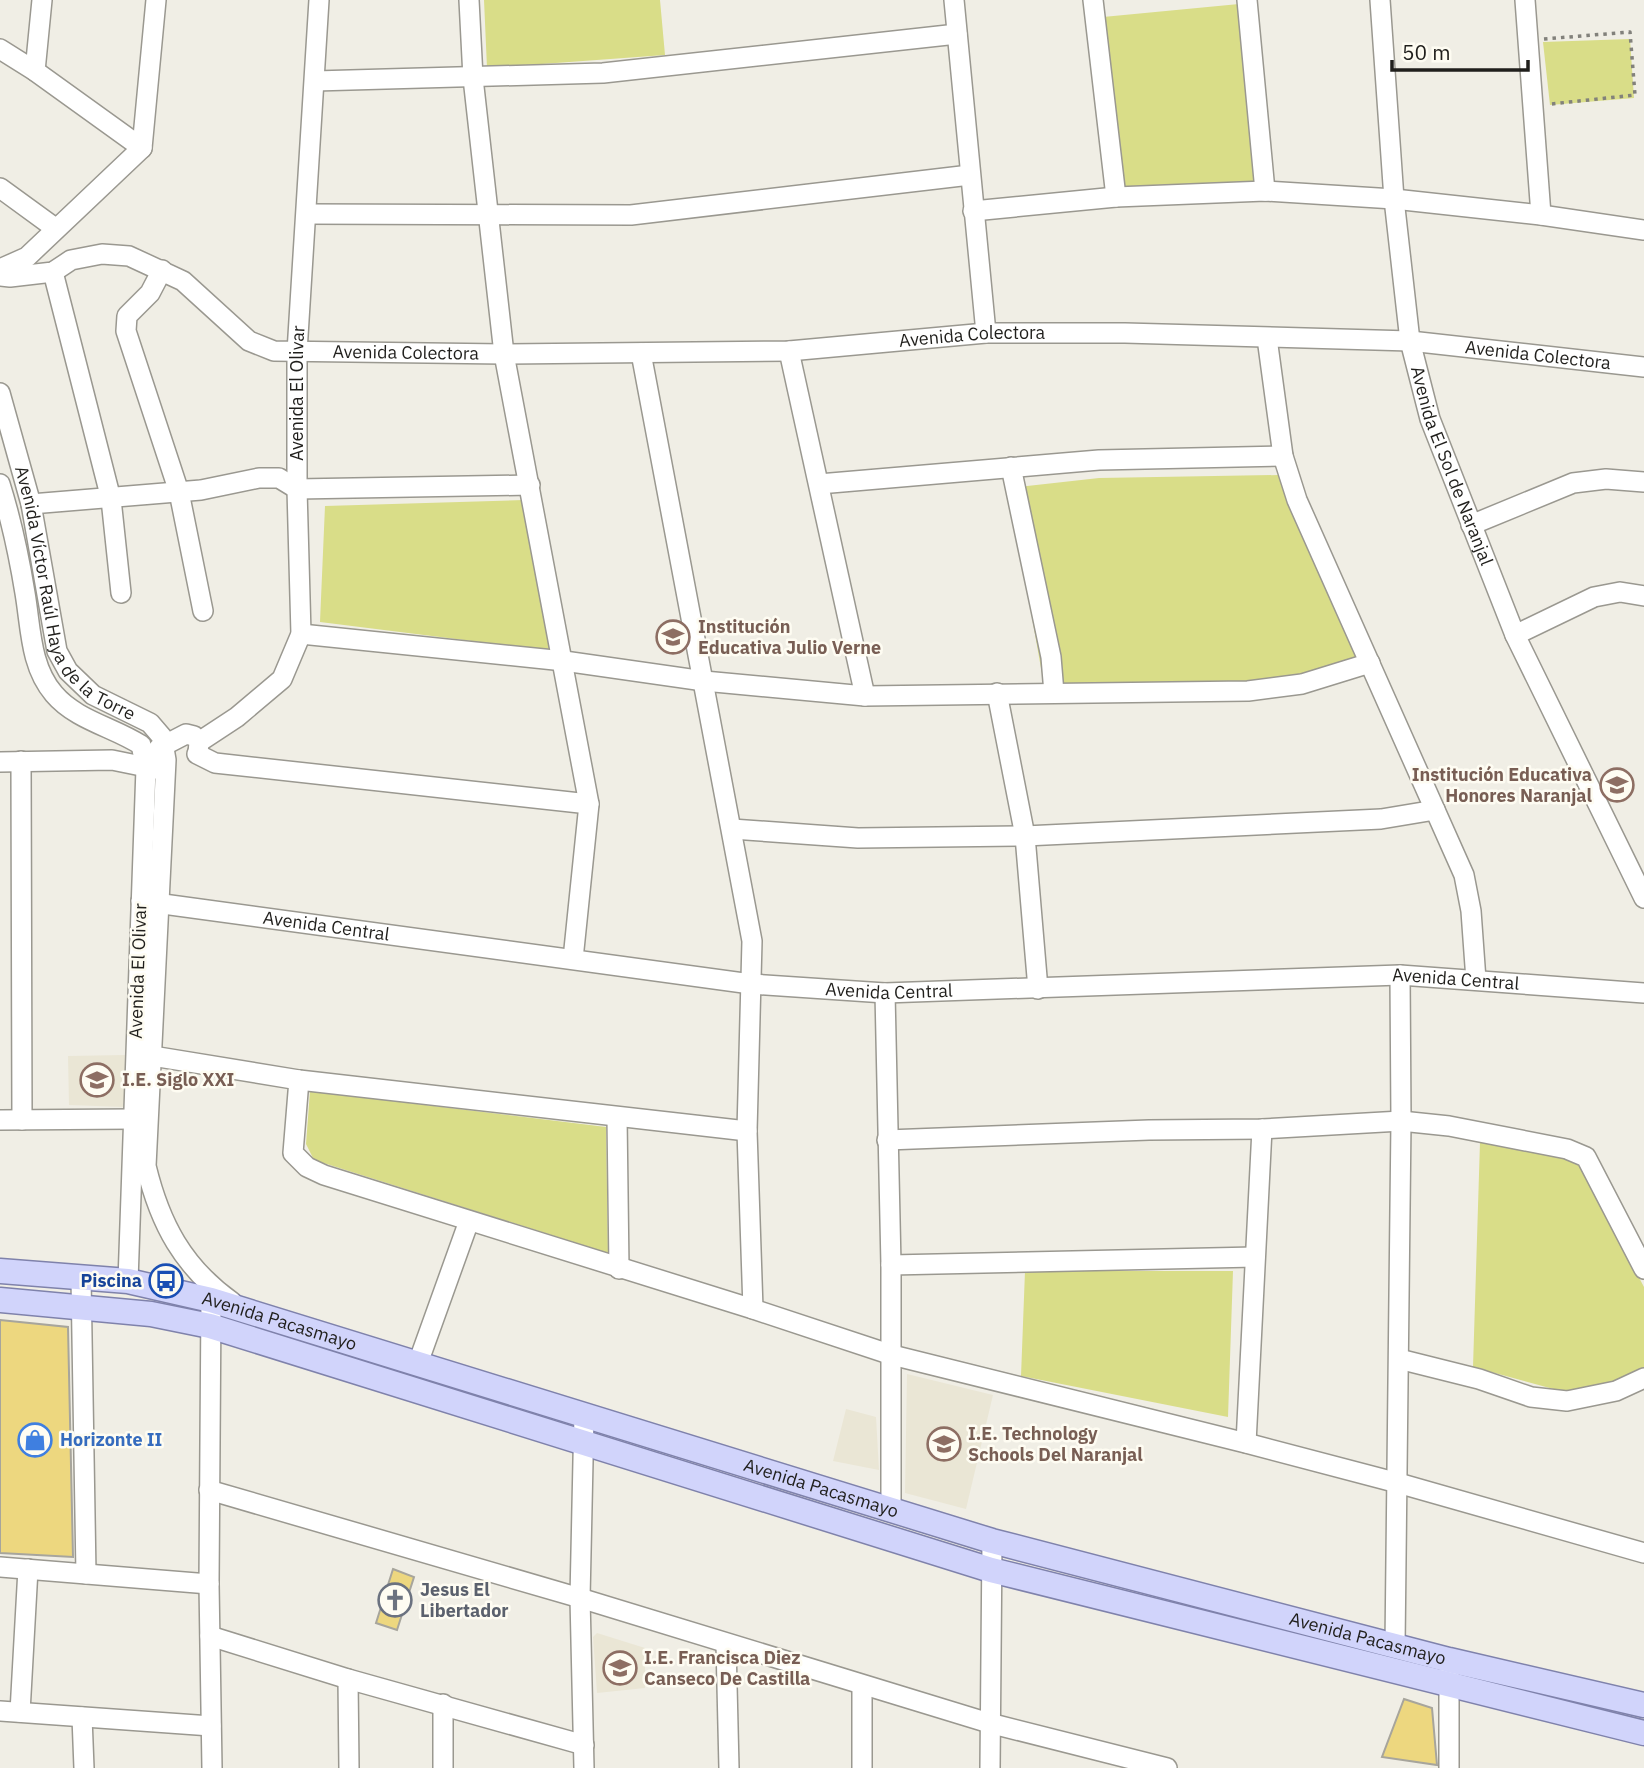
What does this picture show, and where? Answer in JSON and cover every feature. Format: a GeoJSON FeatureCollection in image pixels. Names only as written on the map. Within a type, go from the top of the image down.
{"type":"FeatureCollection","features":[{"type":"Feature","properties":{"kind":"main road","name":"Avenida Pacasmayo"},"geometry":{"type":"LineString","coordinates":[[0,1271],[128,1281],[211,1300],[992,1541],[1449,1660],[1644,1705]]}},
{"type":"Feature","properties":{"kind":"main road","name":"Avenida Pacasmayo"},"geometry":{"type":"LineString","coordinates":[[0,1300],[151,1314],[210,1326],[991,1570],[1644,1733]]}},
{"type":"Feature","properties":{"kind":"street"},"geometry":{"type":"LineString","coordinates":[[35,71],[42,0]]}},
{"type":"Feature","properties":{"kind":"street"},"geometry":{"type":"LineString","coordinates":[[0,269],[27,257],[142,148],[156,0]]}},
{"type":"Feature","properties":{"kind":"street","name":"Avenida El Olivar"},"geometry":{"type":"LineString","coordinates":[[156,769],[193,751],[282,679],[301,634],[297,488],[298,352],[318,0]]}},
{"type":"Feature","properties":{"kind":"street"},"geometry":{"type":"LineString","coordinates":[[469,0],[474,78],[504,354],[589,804],[573,959]]}},
{"type":"Feature","properties":{"kind":"street"},"geometry":{"type":"LineString","coordinates":[[954,0],[986,333]]}},
{"type":"Feature","properties":{"kind":"street"},"geometry":{"type":"LineString","coordinates":[[1094,0],[1116,197]]}},
{"type":"Feature","properties":{"kind":"street"},"geometry":{"type":"LineString","coordinates":[[1247,0],[1265,191]]}},
{"type":"Feature","properties":{"kind":"street","name":"Avenida El Sol de Naranjal"},"geometry":{"type":"LineString","coordinates":[[1380,0],[1394,199],[1410,341],[1430,419],[1515,635],[1644,898]]}},
{"type":"Feature","properties":{"kind":"street"},"geometry":{"type":"LineString","coordinates":[[1525,0],[1541,215]]}},
{"type":"Feature","properties":{"kind":"street"},"geometry":{"type":"LineString","coordinates":[[314,81],[603,73],[957,34]]}},
{"type":"Feature","properties":{"kind":"street"},"geometry":{"type":"LineString","coordinates":[[0,49],[142,148]]}},
{"type":"Feature","properties":{"kind":"street"},"geometry":{"type":"LineString","coordinates":[[307,214],[631,215],[970,175]]}},
{"type":"Feature","properties":{"kind":"street"},"geometry":{"type":"LineString","coordinates":[[0,188],[55,228]]}},
{"type":"Feature","properties":{"kind":"street"},"geometry":{"type":"LineString","coordinates":[[973,211],[1116,197],[1265,191],[1394,199],[1541,215],[1644,230]]}},
{"type":"Feature","properties":{"kind":"street","name":"Avenida Colectora"},"geometry":{"type":"LineString","coordinates":[[0,276],[52,272],[71,260],[102,254],[129,256],[183,281],[248,341],[274,351],[504,354],[789,351],[986,333],[1125,333],[1410,341],[1644,367]]}},
{"type":"Feature","properties":{"kind":"street"},"geometry":{"type":"LineString","coordinates":[[162,270],[150,293],[127,316],[125,331],[179,492],[203,611]]}},
{"type":"Feature","properties":{"kind":"street"},"geometry":{"type":"LineString","coordinates":[[52,272],[111,499],[121,593]]}},
{"type":"Feature","properties":{"kind":"street"},"geometry":{"type":"LineString","coordinates":[[1267,338],[1283,456],[1297,500],[1464,875],[1471,911],[1476,980]]}},
{"type":"Feature","properties":{"kind":"street"},"geometry":{"type":"LineString","coordinates":[[789,351],[865,696]]}},
{"type":"Feature","properties":{"kind":"street"},"geometry":{"type":"LineString","coordinates":[[641,353],[752,941],[747,1132],[753,1309]]}},
{"type":"Feature","properties":{"kind":"street","name":"Avenida Víctor Raúl Haya de la Torre"},"geometry":{"type":"LineString","coordinates":[[0,393],[31,504],[57,651],[68,671],[93,695],[150,723],[168,740]]}},
{"type":"Feature","properties":{"kind":"street"},"geometry":{"type":"LineString","coordinates":[[819,484],[1100,460],[1283,456]]}},
{"type":"Feature","properties":{"kind":"street"},"geometry":{"type":"LineString","coordinates":[[1011,467],[1051,657],[1054,693]]}},
{"type":"Feature","properties":{"kind":"street"},"geometry":{"type":"LineString","coordinates":[[31,504],[201,490],[259,478],[279,478],[297,488],[530,485]]}},
{"type":"Feature","properties":{"kind":"street"},"geometry":{"type":"LineString","coordinates":[[1471,525],[1573,483],[1606,479],[1644,482]]}},
{"type":"Feature","properties":{"kind":"street","name":"Avenida El Olivar"},"geometry":{"type":"LineString","coordinates":[[0,484],[8,509],[25,593],[33,657],[53,694],[75,712],[141,746],[156,769],[143,1055],[133,1119],[128,1281]]}},
{"type":"Feature","properties":{"kind":"street"},"geometry":{"type":"LineString","coordinates":[[1515,635],[1594,597],[1620,592],[1644,596]]}},
{"type":"Feature","properties":{"kind":"street"},"geometry":{"type":"LineString","coordinates":[[301,634],[564,661],[704,681],[865,696],[1248,691],[1302,684],[1370,663]]}},
{"type":"Feature","properties":{"kind":"street"},"geometry":{"type":"LineString","coordinates":[[996,693],[1025,836],[1038,989]]}},
{"type":"Feature","properties":{"kind":"street"},"geometry":{"type":"LineString","coordinates":[[0,761],[112,761],[156,769],[155,753],[168,740],[190,734],[193,751],[215,763],[589,804]]}},
{"type":"Feature","properties":{"kind":"street"},"geometry":{"type":"LineString","coordinates":[[21,761],[22,1120]]}},
{"type":"Feature","properties":{"kind":"street"},"geometry":{"type":"LineString","coordinates":[[732,830],[859,838],[1025,836],[1381,820],[1435,810]]}},
{"type":"Feature","properties":{"kind":"street","name":"Avenida Central"},"geometry":{"type":"LineString","coordinates":[[150,902],[751,984],[885,993],[1400,975],[1644,993]]}},
{"type":"Feature","properties":{"kind":"street"},"geometry":{"type":"LineString","coordinates":[[1395,1646],[1400,975]]}},
{"type":"Feature","properties":{"kind":"street"},"geometry":{"type":"LineString","coordinates":[[885,993],[891,1265],[891,1511]]}},
{"type":"Feature","properties":{"kind":"street"},"geometry":{"type":"LineString","coordinates":[[244,1310],[213,1288],[186,1258],[168,1231],[154,1200],[146,1166],[143,1055],[299,1080],[747,1132]]}},
{"type":"Feature","properties":{"kind":"street"},"geometry":{"type":"LineString","coordinates":[[299,1080],[293,1153],[307,1167],[324,1175],[891,1355],[1246,1443],[1644,1553]]}},
{"type":"Feature","properties":{"kind":"street"},"geometry":{"type":"LineString","coordinates":[[617,1116],[619,1269]]}},
{"type":"Feature","properties":{"kind":"street"},"geometry":{"type":"LineString","coordinates":[[0,1120],[133,1119]]}},
{"type":"Feature","properties":{"kind":"street"},"geometry":{"type":"LineString","coordinates":[[887,1140],[1149,1130],[1262,1129],[1401,1121],[1449,1126],[1567,1149],[1586,1157],[1644,1269]]}},
{"type":"Feature","properties":{"kind":"street"},"geometry":{"type":"LineString","coordinates":[[1246,1443],[1262,1129]]}},
{"type":"Feature","properties":{"kind":"street"},"geometry":{"type":"LineString","coordinates":[[418,1363],[469,1221]]}},
{"type":"Feature","properties":{"kind":"street"},"geometry":{"type":"LineString","coordinates":[[891,1265],[1255,1257]]}},
{"type":"Feature","properties":{"kind":"street"},"geometry":{"type":"LineString","coordinates":[[81,1278],[86,1574]]}},
{"type":"Feature","properties":{"kind":"street"},"geometry":{"type":"LineString","coordinates":[[211,1300],[209,1584],[212,1768]]}},
{"type":"Feature","properties":{"kind":"street"},"geometry":{"type":"LineString","coordinates":[[1399,1359],[1479,1379],[1531,1397],[1567,1401],[1616,1391],[1644,1378]]}},
{"type":"Feature","properties":{"kind":"street"},"geometry":{"type":"LineString","coordinates":[[584,1415],[580,1598],[584,1768]]}},
{"type":"Feature","properties":{"kind":"street"},"geometry":{"type":"LineString","coordinates":[[209,1490],[580,1598],[989,1723],[1132,1764],[1167,1768]]}},
{"type":"Feature","properties":{"kind":"street"},"geometry":{"type":"LineString","coordinates":[[990,1768],[992,1541]]}},
{"type":"Feature","properties":{"kind":"street"},"geometry":{"type":"LineString","coordinates":[[0,1567],[209,1584]]}},
{"type":"Feature","properties":{"kind":"street"},"geometry":{"type":"LineString","coordinates":[[20,1712],[28,1569]]}},
{"type":"Feature","properties":{"kind":"street"},"geometry":{"type":"LineString","coordinates":[[210,1636],[584,1745]]}},
{"type":"Feature","properties":{"kind":"street"},"geometry":{"type":"LineString","coordinates":[[726,1644],[729,1768]]}},
{"type":"Feature","properties":{"kind":"street"},"geometry":{"type":"LineString","coordinates":[[1449,1660],[1449,1768]]}},
{"type":"Feature","properties":{"kind":"street"},"geometry":{"type":"LineString","coordinates":[[348,1678],[349,1768]]}},
{"type":"Feature","properties":{"kind":"street"},"geometry":{"type":"LineString","coordinates":[[862,1686],[862,1768]]}},
{"type":"Feature","properties":{"kind":"street"},"geometry":{"type":"LineString","coordinates":[[443,1704],[443,1768]]}},
{"type":"Feature","properties":{"kind":"street"},"geometry":{"type":"LineString","coordinates":[[0,1711],[211,1726]]}},
{"type":"Feature","properties":{"kind":"street"},"geometry":{"type":"LineString","coordinates":[[82,1717],[83,1768]]}},
{"type":"Feature","properties":{"kind":"path"},"geometry":{"type":"LineString","coordinates":[[1528,40],[1630,32],[1635,95],[1533,106]]}},
{"type":"Feature","properties":{"kind":"shaded area","name":"I.E. Siglo XXI"},"geometry":{"type":"Polygon","coordinates":[[[125,1055],[124,1107],[69,1105],[68,1056],[125,1055]]]}},
{"type":"Feature","properties":{"kind":"shaded area","name":"I.E. Technology Schools Del Naranjal"},"geometry":{"type":"Polygon","coordinates":[[[907,1374],[993,1395],[966,1509],[905,1493],[907,1374]]]}},
{"type":"Feature","properties":{"kind":"shaded area"},"geometry":{"type":"Polygon","coordinates":[[[846,1409],[876,1417],[879,1470],[833,1461],[846,1409]]]}},
{"type":"Feature","properties":{"kind":"shaded area","name":"I.E. Francisca Diez Canseco De Castilla"},"geometry":{"type":"Polygon","coordinates":[[[597,1633],[645,1648],[645,1688],[597,1693],[593,1637],[597,1633]]]}},
{"type":"Feature","properties":{"kind":"green space"},"geometry":{"type":"Polygon","coordinates":[[[484,0],[660,0],[665,55],[487,68],[484,0]]]}},
{"type":"Feature","properties":{"kind":"green space"},"geometry":{"type":"Polygon","coordinates":[[[1239,4],[1255,183],[1124,191],[1103,17],[1239,4]]]}},
{"type":"Feature","properties":{"kind":"green space"},"geometry":{"type":"Polygon","coordinates":[[[1630,39],[1634,98],[1550,105],[1543,42],[1630,39]]]}},
{"type":"Feature","properties":{"kind":"green space"},"geometry":{"type":"Polygon","coordinates":[[[1279,475],[1356,658],[1302,675],[1245,683],[1044,685],[1009,488],[1099,478],[1279,475]]]}},
{"type":"Feature","properties":{"kind":"green space"},"geometry":{"type":"Polygon","coordinates":[[[524,500],[553,651],[320,622],[325,506],[524,500]]]}},
{"type":"Feature","properties":{"kind":"green space"},"geometry":{"type":"Polygon","coordinates":[[[310,1091],[606,1127],[608,1253],[314,1160],[306,1144],[310,1091]]]}},
{"type":"Feature","properties":{"kind":"green space"},"geometry":{"type":"Polygon","coordinates":[[[1480,1142],[1563,1157],[1578,1163],[1644,1287],[1644,1369],[1612,1384],[1568,1393],[1473,1367],[1480,1142]]]}},
{"type":"Feature","properties":{"kind":"green space"},"geometry":{"type":"Polygon","coordinates":[[[1025,1271],[1233,1271],[1228,1417],[1021,1376],[1025,1271]]]}},
{"type":"Feature","properties":{"kind":"building","name":"Horizonte II"},"geometry":{"type":"Polygon","coordinates":[[[0,1320],[68,1327],[73,1557],[0,1553],[0,1320]]]}},
{"type":"Feature","properties":{"kind":"building","name":"Jesus El Libertador"},"geometry":{"type":"Polygon","coordinates":[[[393,1569],[414,1577],[397,1630],[376,1623],[393,1569]]]}},
{"type":"Feature","properties":{"kind":"building"},"geometry":{"type":"Polygon","coordinates":[[[1404,1699],[1432,1708],[1437,1765],[1382,1757],[1404,1699]]]}},
{"type":"Feature","properties":{"kind":"place","name":"Institución Educativa Julio Verne"},"geometry":{"type":"Point","coordinates":[673,637]}},
{"type":"Feature","properties":{"kind":"place","name":"Institución Educativa Honores Naranjal"},"geometry":{"type":"Point","coordinates":[1617,785]}},
{"type":"Feature","properties":{"kind":"place","name":"I.E. Siglo XXI"},"geometry":{"type":"Point","coordinates":[97,1080]}},
{"type":"Feature","properties":{"kind":"place","name":"Piscina"},"geometry":{"type":"Point","coordinates":[166,1281]}},
{"type":"Feature","properties":{"kind":"place","name":"Horizonte II"},"geometry":{"type":"Point","coordinates":[35,1440]}},
{"type":"Feature","properties":{"kind":"place","name":"I.E. Technology Schools Del Naranjal"},"geometry":{"type":"Point","coordinates":[944,1444]}},
{"type":"Feature","properties":{"kind":"place","name":"Jesus El Libertador"},"geometry":{"type":"Point","coordinates":[395,1600]}},
{"type":"Feature","properties":{"kind":"place","name":"I.E. Francisca Diez Canseco De Castilla"},"geometry":{"type":"Point","coordinates":[620,1668]}}]}
